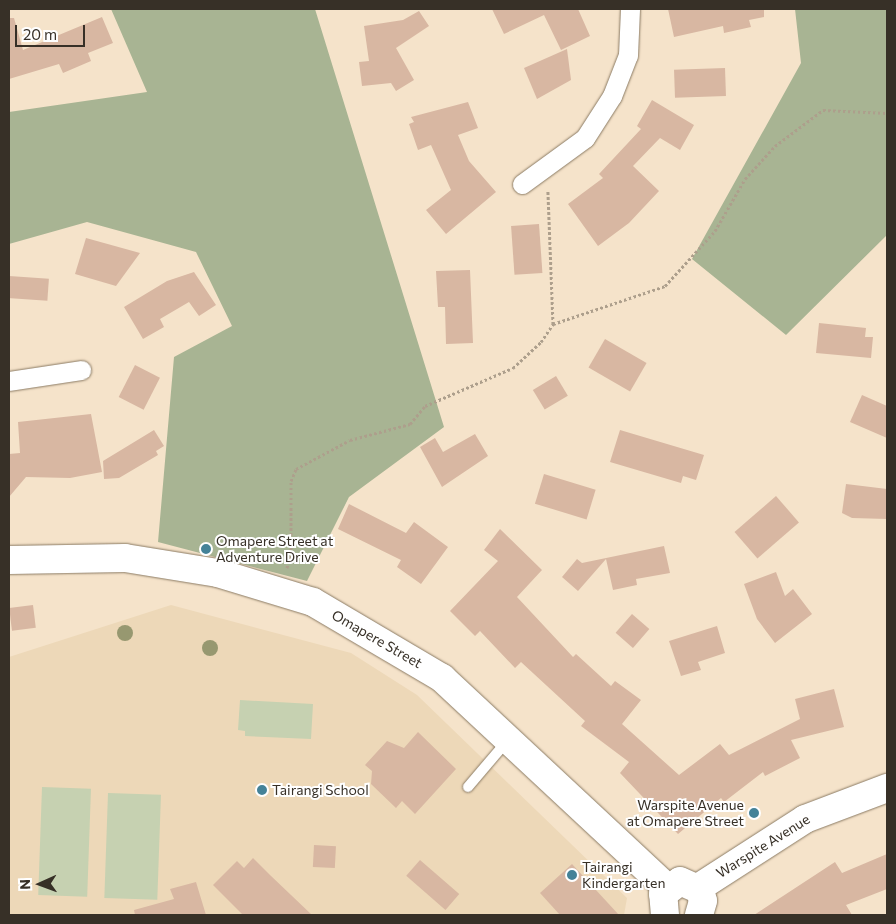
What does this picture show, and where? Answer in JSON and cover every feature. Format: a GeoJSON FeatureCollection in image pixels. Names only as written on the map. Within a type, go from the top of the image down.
{"type":"FeatureCollection","features":[{"type":"Feature","properties":{"kind":"main road","name":"Omapere Street"},"geometry":{"type":"LineString","coordinates":[[9,560],[125,558],[218,574],[312,602],[369,632],[442,678],[667,888]]}},
{"type":"Feature","properties":{"kind":"main road","name":"Warspite Avenue"},"geometry":{"type":"LineString","coordinates":[[698,888],[805,818],[887,788]]}},
{"type":"Feature","properties":{"kind":"main road"},"geometry":{"type":"LineString","coordinates":[[665,915],[661,903],[667,888],[680,881],[698,888],[703,901],[699,915]]}},
{"type":"Feature","properties":{"kind":"street"},"geometry":{"type":"LineString","coordinates":[[522,184],[585,138],[612,96],[628,55],[630,9]]}},
{"type":"Feature","properties":{"kind":"street"},"geometry":{"type":"LineString","coordinates":[[9,381],[81,370]]}},
{"type":"Feature","properties":{"kind":"lane"},"geometry":{"type":"LineString","coordinates":[[468,786],[508,740]]}},
{"type":"Feature","properties":{"kind":"path"},"geometry":{"type":"LineString","coordinates":[[280,592],[291,550],[292,481],[296,469],[350,440],[410,424],[425,406],[513,368],[553,324],[665,286],[715,232],[745,179],[775,146],[823,110],[887,113]]}},
{"type":"Feature","properties":{"kind":"path"},"geometry":{"type":"LineString","coordinates":[[544,168],[553,324]]}},
{"type":"Feature","properties":{"kind":"shaded area","name":"Tairangi School"},"geometry":{"type":"Polygon","coordinates":[[[171,605],[351,653],[417,695],[627,898],[624,915],[9,915],[9,657],[171,605]]]}},
{"type":"Feature","properties":{"kind":"green space"},"geometry":{"type":"Polygon","coordinates":[[[111,9],[315,9],[444,427],[349,497],[307,581],[158,542],[174,357],[232,326],[196,252],[87,222],[9,244],[9,112],[147,92],[111,9]]]}},
{"type":"Feature","properties":{"kind":"green space"},"geometry":{"type":"Polygon","coordinates":[[[795,9],[887,9],[887,235],[786,335],[692,259],[801,63],[795,9]]]}},
{"type":"Feature","properties":{"kind":"green space"},"geometry":{"type":"Polygon","coordinates":[[[240,700],[313,704],[311,739],[245,736],[245,731],[238,730],[240,700]]]}},
{"type":"Feature","properties":{"kind":"green space"},"geometry":{"type":"Polygon","coordinates":[[[42,787],[91,789],[87,897],[38,895],[42,787]]]}},
{"type":"Feature","properties":{"kind":"green space"},"geometry":{"type":"Polygon","coordinates":[[[108,793],[161,795],[157,900],[104,898],[108,793]]]}},
{"type":"Feature","properties":{"kind":"building"},"geometry":{"type":"Polygon","coordinates":[[[492,9],[578,9],[590,36],[561,50],[544,15],[504,34],[492,9]]]}},
{"type":"Feature","properties":{"kind":"building"},"geometry":{"type":"Polygon","coordinates":[[[668,9],[764,9],[764,17],[749,20],[751,27],[724,33],[723,26],[674,37],[668,9]]]}},
{"type":"Feature","properties":{"kind":"building"},"geometry":{"type":"Polygon","coordinates":[[[419,11],[429,26],[396,48],[414,80],[396,91],[391,83],[362,86],[359,62],[369,61],[364,26],[403,20],[419,11]]]}},
{"type":"Feature","properties":{"kind":"building"},"geometry":{"type":"Polygon","coordinates":[[[102,17],[113,43],[88,53],[91,61],[63,73],[59,64],[9,79],[9,18],[14,18],[23,50],[102,17]]]}},
{"type":"Feature","properties":{"kind":"building"},"geometry":{"type":"Polygon","coordinates":[[[567,49],[571,80],[537,99],[524,68],[567,49]]]}},
{"type":"Feature","properties":{"kind":"building"},"geometry":{"type":"Polygon","coordinates":[[[725,68],[726,96],[675,98],[674,70],[725,68]]]}},
{"type":"Feature","properties":{"kind":"building"},"geometry":{"type":"Polygon","coordinates":[[[652,100],[694,125],[680,150],[660,138],[633,166],[659,191],[629,223],[598,246],[568,204],[603,178],[599,174],[641,129],[637,126],[652,100]]]}},
{"type":"Feature","properties":{"kind":"building"},"geometry":{"type":"Polygon","coordinates":[[[468,102],[478,128],[458,135],[469,161],[496,192],[446,234],[426,210],[451,190],[431,145],[418,150],[409,124],[414,122],[411,117],[468,102]]]}},
{"type":"Feature","properties":{"kind":"building"},"geometry":{"type":"Polygon","coordinates":[[[539,224],[542,273],[514,275],[511,226],[539,224]]]}},
{"type":"Feature","properties":{"kind":"building"},"geometry":{"type":"Polygon","coordinates":[[[86,238],[140,253],[116,286],[75,274],[86,238]]]}},
{"type":"Feature","properties":{"kind":"building"},"geometry":{"type":"Polygon","coordinates":[[[470,270],[473,343],[446,344],[445,307],[438,307],[436,271],[470,270]]]}},
{"type":"Feature","properties":{"kind":"building"},"geometry":{"type":"Polygon","coordinates":[[[194,272],[216,305],[199,316],[189,302],[160,319],[164,327],[143,339],[124,307],[167,281],[194,272]]]}},
{"type":"Feature","properties":{"kind":"building"},"geometry":{"type":"Polygon","coordinates":[[[9,276],[49,279],[47,301],[9,298],[9,276]]]}},
{"type":"Feature","properties":{"kind":"building"},"geometry":{"type":"Polygon","coordinates":[[[819,323],[866,328],[865,337],[873,337],[871,358],[816,353],[819,323]]]}},
{"type":"Feature","properties":{"kind":"building"},"geometry":{"type":"Polygon","coordinates":[[[605,339],[647,363],[630,392],[588,368],[605,339]]]}},
{"type":"Feature","properties":{"kind":"building"},"geometry":{"type":"Polygon","coordinates":[[[135,365],[160,378],[144,410],[119,397],[135,365]]]}},
{"type":"Feature","properties":{"kind":"building"},"geometry":{"type":"Polygon","coordinates":[[[556,376],[568,396],[545,410],[533,390],[556,376]]]}},
{"type":"Feature","properties":{"kind":"building"},"geometry":{"type":"Polygon","coordinates":[[[862,395],[887,406],[887,438],[850,422],[862,395]]]}},
{"type":"Feature","properties":{"kind":"building"},"geometry":{"type":"Polygon","coordinates":[[[91,414],[102,472],[70,478],[26,477],[9,497],[9,454],[20,453],[18,422],[91,414]]]}},
{"type":"Feature","properties":{"kind":"building"},"geometry":{"type":"Polygon","coordinates":[[[154,430],[164,446],[156,451],[158,455],[119,478],[104,479],[103,461],[154,430]]]}},
{"type":"Feature","properties":{"kind":"building"},"geometry":{"type":"Polygon","coordinates":[[[620,430],[704,455],[696,480],[683,476],[681,483],[610,462],[620,430]]]}},
{"type":"Feature","properties":{"kind":"building"},"geometry":{"type":"Polygon","coordinates":[[[475,434],[488,456],[442,487],[420,447],[435,438],[443,452],[475,434]]]}},
{"type":"Feature","properties":{"kind":"building"},"geometry":{"type":"Polygon","coordinates":[[[544,474],[596,490],[587,519],[535,504],[544,474]]]}},
{"type":"Feature","properties":{"kind":"building"},"geometry":{"type":"Polygon","coordinates":[[[846,484],[887,489],[887,519],[852,518],[842,513],[846,484]]]}},
{"type":"Feature","properties":{"kind":"building"},"geometry":{"type":"Polygon","coordinates":[[[776,496],[799,522],[757,558],[734,532],[776,496]]]}},
{"type":"Feature","properties":{"kind":"building"},"geometry":{"type":"Polygon","coordinates":[[[349,504],[406,533],[414,522],[448,547],[421,584],[397,567],[401,560],[338,529],[349,504]]]}},
{"type":"Feature","properties":{"kind":"building"},"geometry":{"type":"Polygon","coordinates":[[[500,529],[542,570],[517,597],[573,657],[576,654],[611,686],[615,681],[641,700],[622,724],[679,775],[720,744],[729,755],[800,719],[795,699],[834,689],[844,727],[791,740],[800,758],[765,776],[763,772],[724,802],[721,798],[678,834],[620,773],[629,762],[581,726],[585,721],[521,662],[515,668],[480,631],[475,636],[450,611],[498,561],[484,550],[500,529]]]}},
{"type":"Feature","properties":{"kind":"building"},"geometry":{"type":"Polygon","coordinates":[[[664,546],[670,573],[636,579],[637,585],[613,590],[606,559],[578,591],[562,577],[577,559],[582,563],[664,546]]]}},
{"type":"Feature","properties":{"kind":"building"},"geometry":{"type":"Polygon","coordinates":[[[776,572],[785,596],[793,589],[812,614],[775,643],[757,619],[744,584],[776,572]]]}},
{"type":"Feature","properties":{"kind":"building"},"geometry":{"type":"Polygon","coordinates":[[[33,605],[36,628],[12,631],[9,608],[33,605]]]}},
{"type":"Feature","properties":{"kind":"building"},"geometry":{"type":"Polygon","coordinates":[[[632,614],[649,629],[633,648],[616,633],[632,614]]]}},
{"type":"Feature","properties":{"kind":"building"},"geometry":{"type":"Polygon","coordinates":[[[717,626],[725,653],[698,662],[701,670],[681,676],[669,641],[717,626]]]}},
{"type":"Feature","properties":{"kind":"building"},"geometry":{"type":"Polygon","coordinates":[[[418,732],[456,769],[415,814],[402,801],[396,808],[371,784],[372,771],[365,765],[387,741],[404,748],[418,732]]]}},
{"type":"Feature","properties":{"kind":"building"},"geometry":{"type":"Polygon","coordinates":[[[314,845],[336,846],[335,868],[313,867],[314,845]]]}},
{"type":"Feature","properties":{"kind":"building"},"geometry":{"type":"Polygon","coordinates":[[[887,854],[887,889],[846,905],[852,915],[754,915],[835,862],[842,873],[887,854]]]}},
{"type":"Feature","properties":{"kind":"building"},"geometry":{"type":"Polygon","coordinates":[[[253,858],[312,915],[243,915],[213,885],[237,861],[244,868],[253,858]]]}},
{"type":"Feature","properties":{"kind":"building"},"geometry":{"type":"Polygon","coordinates":[[[420,860],[459,894],[445,910],[406,876],[420,860]]]}},
{"type":"Feature","properties":{"kind":"building"},"geometry":{"type":"Polygon","coordinates":[[[572,864],[619,915],[560,915],[540,893],[572,864]]]}},
{"type":"Feature","properties":{"kind":"building"},"geometry":{"type":"Polygon","coordinates":[[[196,882],[206,915],[135,915],[134,910],[174,899],[170,889],[196,882]]]}},
{"type":"Feature","properties":{"kind":"place","name":"Omapere Street at Adventure Drive"},"geometry":{"type":"Point","coordinates":[206,549]}},
{"type":"Feature","properties":{"kind":"place","name":"Tairangi School"},"geometry":{"type":"Point","coordinates":[262,790]}},
{"type":"Feature","properties":{"kind":"place","name":"Warspite Avenue at Omapere Street"},"geometry":{"type":"Point","coordinates":[754,813]}},
{"type":"Feature","properties":{"kind":"place","name":"Tairangi Kindergarten"},"geometry":{"type":"Point","coordinates":[572,875]}}]}
